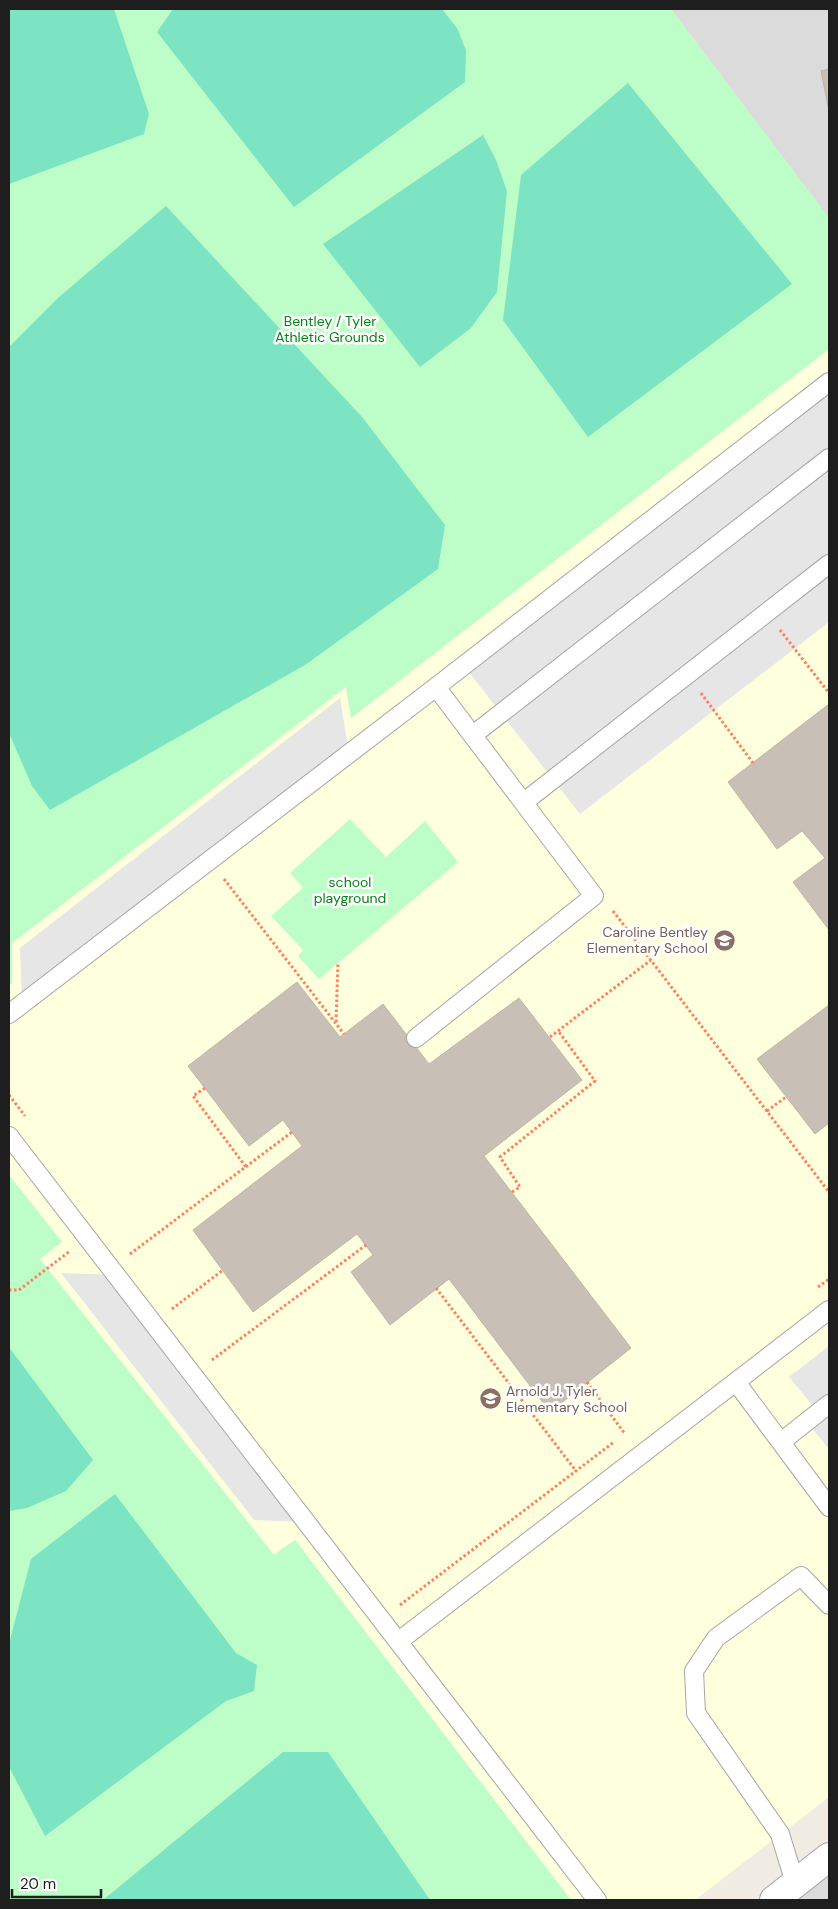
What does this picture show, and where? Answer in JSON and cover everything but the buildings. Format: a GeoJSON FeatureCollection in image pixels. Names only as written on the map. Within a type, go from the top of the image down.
{"type":"FeatureCollection","features":[{"type":"Feature","properties":{"kind":"street"},"geometry":{"type":"LineString","coordinates":[[774,1900],[802,1892],[829,1857]]}},
{"type":"Feature","properties":{"kind":"lane"},"geometry":{"type":"LineString","coordinates":[[9,1014],[436,688],[829,382]]}},
{"type":"Feature","properties":{"kind":"lane"},"geometry":{"type":"LineString","coordinates":[[473,735],[829,458]]}},
{"type":"Feature","properties":{"kind":"lane"},"geometry":{"type":"LineString","coordinates":[[524,802],[829,564]]}},
{"type":"Feature","properties":{"kind":"lane"},"geometry":{"type":"LineString","coordinates":[[416,1038],[594,896],[436,688]]}},
{"type":"Feature","properties":{"kind":"lane"},"geometry":{"type":"LineString","coordinates":[[9,1136],[597,1900]]}},
{"type":"Feature","properties":{"kind":"lane"},"geometry":{"type":"LineString","coordinates":[[399,1641],[829,1310]]}},
{"type":"Feature","properties":{"kind":"lane"},"geometry":{"type":"LineString","coordinates":[[736,1382],[829,1507]]}},
{"type":"Feature","properties":{"kind":"lane"},"geometry":{"type":"LineString","coordinates":[[781,1442],[829,1404]]}},
{"type":"Feature","properties":{"kind":"lane"},"geometry":{"type":"LineString","coordinates":[[802,1892],[780,1834],[696,1713],[694,1670],[716,1638],[801,1576],[829,1604]]}},
{"type":"Feature","properties":{"kind":"path"},"geometry":{"type":"LineString","coordinates":[[767,613],[829,693]]}},
{"type":"Feature","properties":{"kind":"path"},"geometry":{"type":"LineString","coordinates":[[687,675],[753,763]]}},
{"type":"Feature","properties":{"kind":"path"},"geometry":{"type":"LineString","coordinates":[[210,860],[344,1034]]}},
{"type":"Feature","properties":{"kind":"path"},"geometry":{"type":"LineString","coordinates":[[594,896],[610,907],[829,1192]]}},
{"type":"Feature","properties":{"kind":"path"},"geometry":{"type":"LineString","coordinates":[[550,1037],[651,960]]}},
{"type":"Feature","properties":{"kind":"path"},"geometry":{"type":"LineString","coordinates":[[336,1023],[338,963]]}},
{"type":"Feature","properties":{"kind":"path"},"geometry":{"type":"LineString","coordinates":[[512,1192],[520,1187],[500,1156],[595,1081],[559,1032]]}},
{"type":"Feature","properties":{"kind":"path"},"geometry":{"type":"LineString","coordinates":[[205,1088],[193,1096],[246,1167]]}},
{"type":"Feature","properties":{"kind":"path"},"geometry":{"type":"LineString","coordinates":[[767,1111],[786,1096]]}},
{"type":"Feature","properties":{"kind":"path"},"geometry":{"type":"LineString","coordinates":[[130,1254],[292,1132]]}},
{"type":"Feature","properties":{"kind":"path"},"geometry":{"type":"LineString","coordinates":[[9,1290],[19,1290],[87,1238]]}},
{"type":"Feature","properties":{"kind":"path"},"geometry":{"type":"LineString","coordinates":[[212,1360],[366,1245]]}},
{"type":"Feature","properties":{"kind":"path"},"geometry":{"type":"LineString","coordinates":[[172,1309],[222,1270]]}},
{"type":"Feature","properties":{"kind":"path"},"geometry":{"type":"LineString","coordinates":[[814,1291],[829,1279]]}},
{"type":"Feature","properties":{"kind":"path"},"geometry":{"type":"LineString","coordinates":[[436,1288],[576,1472]]}},
{"type":"Feature","properties":{"kind":"path"},"geometry":{"type":"LineString","coordinates":[[588,1382],[625,1434]]}},
{"type":"Feature","properties":{"kind":"path"},"geometry":{"type":"LineString","coordinates":[[382,1619],[633,1428]]}},
{"type":"Feature","properties":{"kind":"shaded area"},"geometry":{"type":"Polygon","coordinates":[[[671,9],[829,9],[829,218],[671,9]]]}},
{"type":"Feature","properties":{"kind":"shaded area","name":"Arnold J. Tyler Elementary School"},"geometry":{"type":"Polygon","coordinates":[[[829,349],[829,1797],[695,1900],[571,1900],[295,1540],[274,1555],[39,1259],[62,1242],[9,1175],[9,986],[12,983],[11,943],[346,686],[351,718],[829,349]]]}},
{"type":"Feature","properties":{"kind":"shaded area"},"geometry":{"type":"Polygon","coordinates":[[[829,382],[829,622],[580,814],[464,666],[829,382]]]}},
{"type":"Feature","properties":{"kind":"shaded area"},"geometry":{"type":"Polygon","coordinates":[[[340,698],[349,753],[22,1004],[20,948],[340,698]]]}},
{"type":"Feature","properties":{"kind":"shaded area"},"geometry":{"type":"Polygon","coordinates":[[[61,1273],[116,1275],[307,1522],[254,1520],[61,1273]]]}},
{"type":"Feature","properties":{"kind":"shaded area"},"geometry":{"type":"Polygon","coordinates":[[[829,1346],[829,1449],[807,1422],[818,1412],[789,1377],[829,1346]]]}},
{"type":"Feature","properties":{"kind":"shaded area"},"geometry":{"type":"Polygon","coordinates":[[[829,1872],[829,1900],[796,1900],[829,1872]]]}},
{"type":"Feature","properties":{"kind":"green space","name":"Bentley / Tyler Athletic Grounds"},"geometry":{"type":"Polygon","coordinates":[[[9,9],[671,9],[829,218],[829,349],[351,718],[346,687],[12,943],[12,983],[9,986],[9,9]]]}},
{"type":"Feature","properties":{"kind":"green space"},"geometry":{"type":"Polygon","coordinates":[[[9,9],[114,9],[149,114],[144,134],[9,184],[9,9]]]}},
{"type":"Feature","properties":{"kind":"green space"},"geometry":{"type":"Polygon","coordinates":[[[173,9],[442,9],[457,28],[466,50],[465,82],[294,207],[157,32],[173,9]]]}},
{"type":"Feature","properties":{"kind":"green space"},"geometry":{"type":"Polygon","coordinates":[[[628,83],[792,284],[588,437],[503,320],[521,175],[628,83]]]}},
{"type":"Feature","properties":{"kind":"green space"},"geometry":{"type":"Polygon","coordinates":[[[483,135],[496,160],[507,191],[497,292],[471,328],[420,367],[323,244],[483,135]]]}},
{"type":"Feature","properties":{"kind":"green space"},"geometry":{"type":"Polygon","coordinates":[[[166,206],[362,417],[445,525],[438,569],[305,665],[50,810],[32,786],[9,733],[9,347],[59,297],[166,206]]]}},
{"type":"Feature","properties":{"kind":"green space","name":"school playground"},"geometry":{"type":"Polygon","coordinates":[[[350,819],[386,857],[425,821],[458,862],[319,979],[298,956],[303,950],[271,916],[303,888],[290,873],[350,819]]]}},
{"type":"Feature","properties":{"kind":"green space"},"geometry":{"type":"Polygon","coordinates":[[[9,1175],[62,1242],[40,1259],[274,1555],[295,1540],[571,1900],[9,1900],[9,1175]]]}},
{"type":"Feature","properties":{"kind":"green space"},"geometry":{"type":"Polygon","coordinates":[[[9,1347],[93,1460],[66,1491],[27,1508],[9,1511],[9,1347]]]}},
{"type":"Feature","properties":{"kind":"green space"},"geometry":{"type":"Polygon","coordinates":[[[115,1494],[236,1653],[257,1665],[254,1691],[226,1701],[45,1836],[9,1767],[9,1644],[31,1559],[115,1494]]]}},
{"type":"Feature","properties":{"kind":"green space"},"geometry":{"type":"Polygon","coordinates":[[[283,1752],[328,1752],[430,1900],[103,1900],[283,1752]]]}},
{"type":"Feature","properties":{"kind":"place","name":"Caroline Bentley Elementary School"},"geometry":{"type":"Point","coordinates":[724,940]}},
{"type":"Feature","properties":{"kind":"place","name":"Arnold J. Tyler Elementary School"},"geometry":{"type":"Point","coordinates":[490,1399]}}]}
